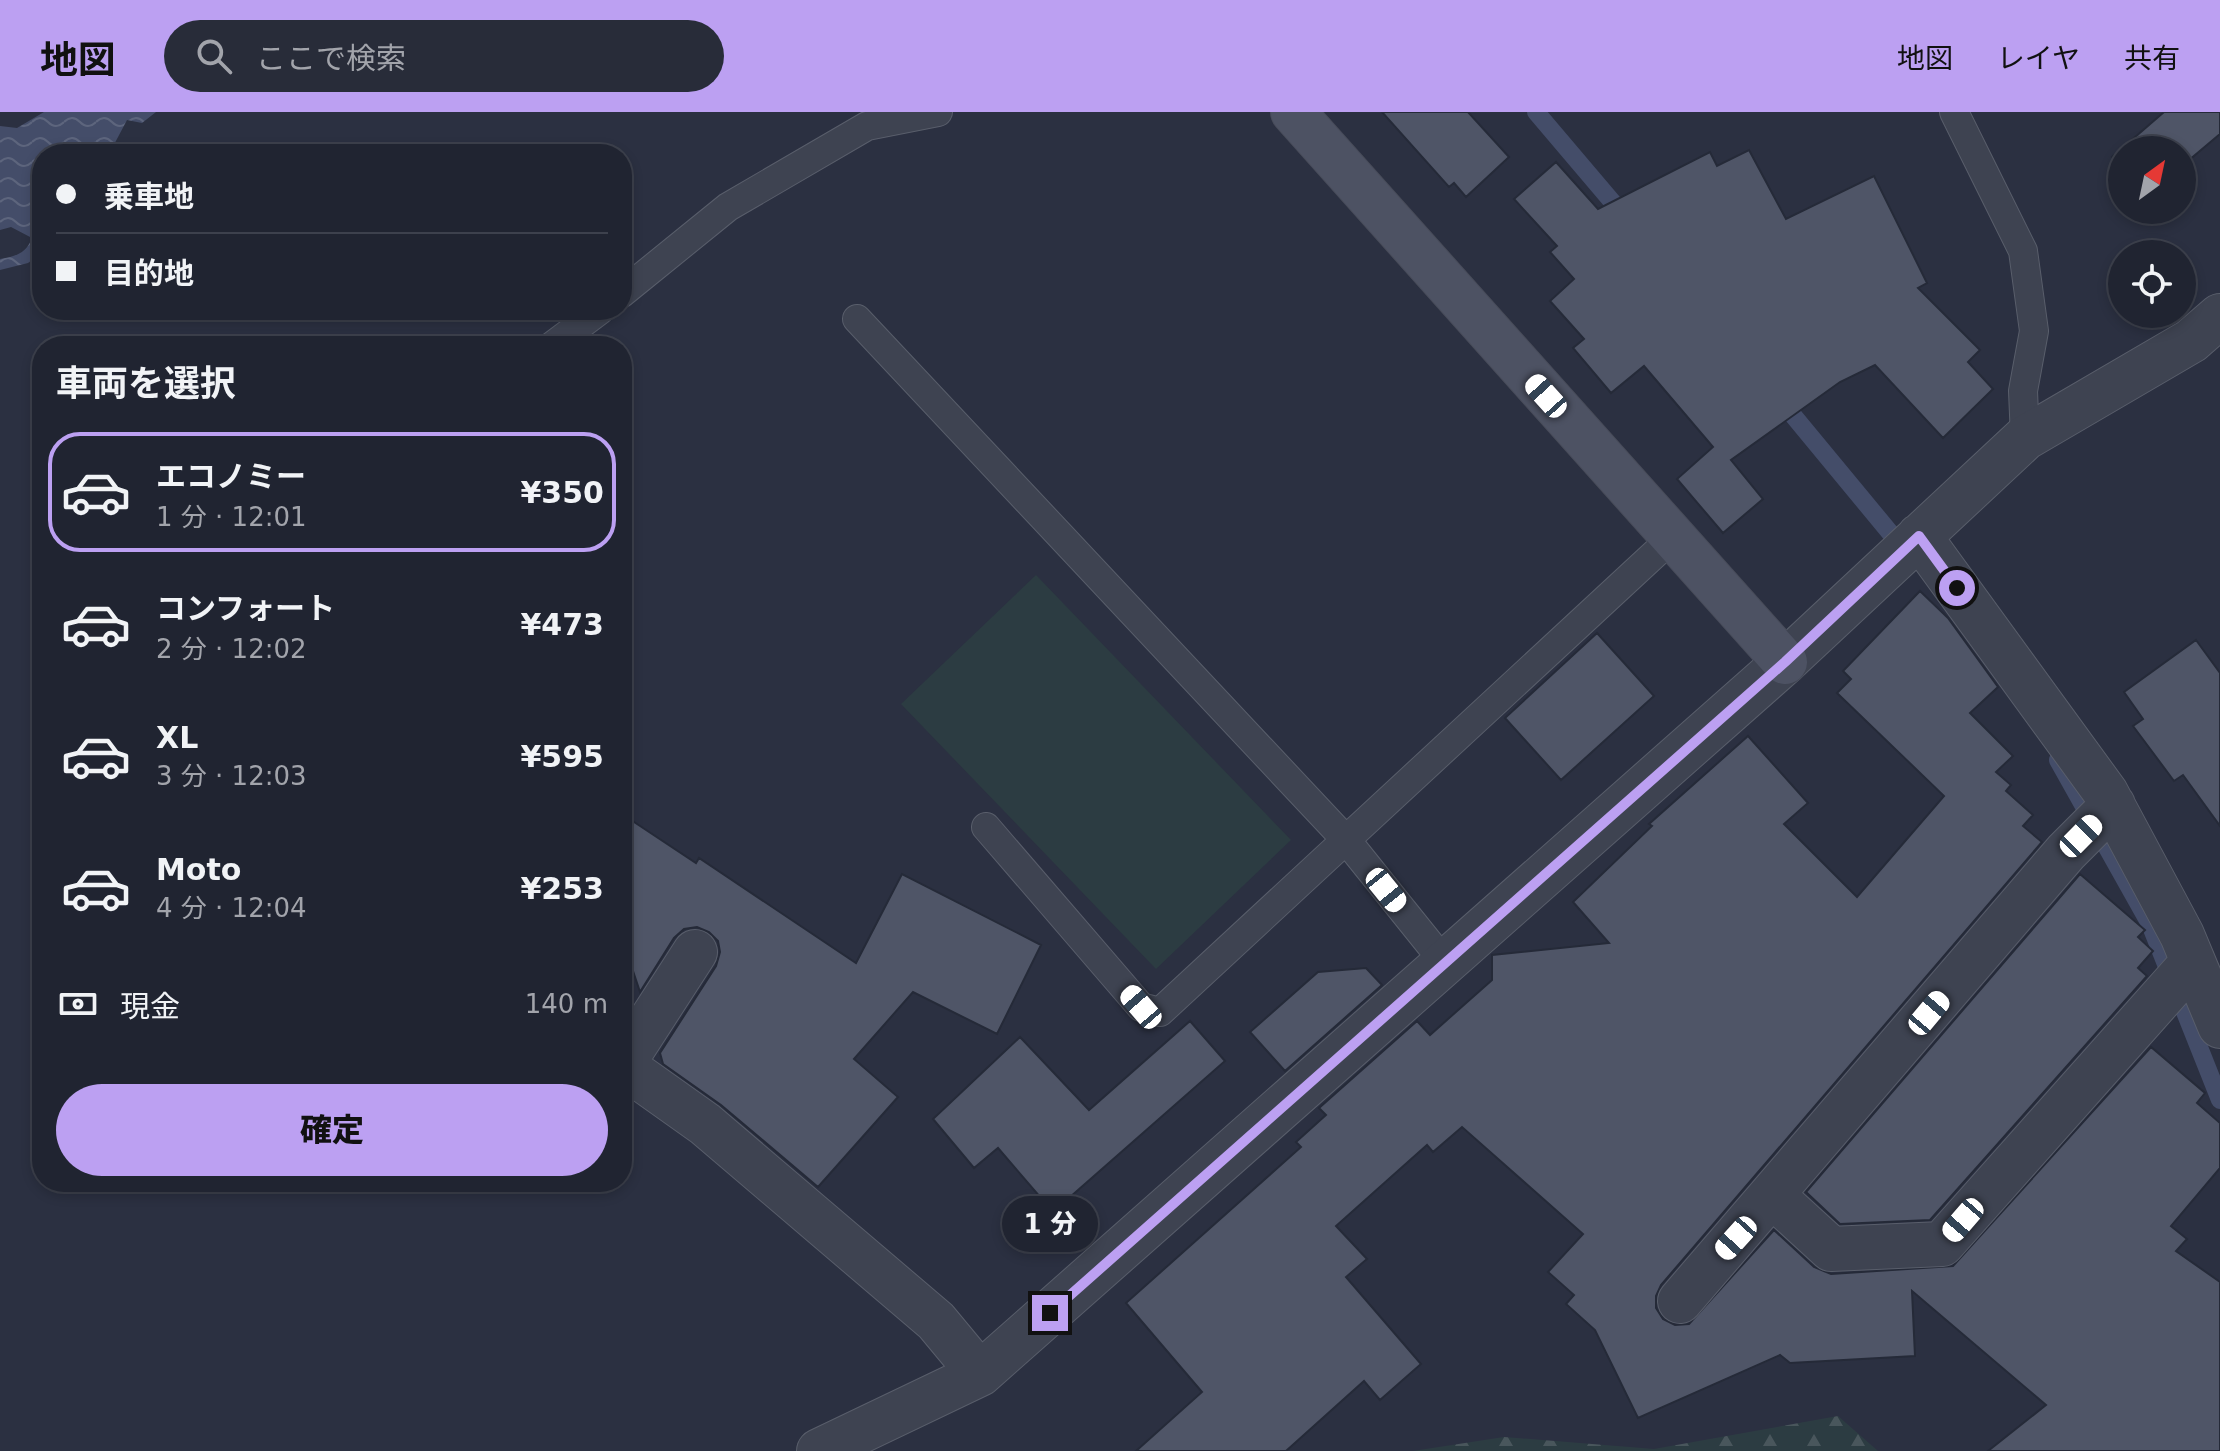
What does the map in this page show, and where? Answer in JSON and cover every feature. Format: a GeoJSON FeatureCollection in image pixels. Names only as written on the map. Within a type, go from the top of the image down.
{"type":"FeatureCollection","features":[{"type":"Feature","properties":{"kind":"street"},"geometry":{"type":"LineString","coordinates":[[1293,112],[1785,662]]}},
{"type":"Feature","properties":{"kind":"street"},"geometry":{"type":"LineString","coordinates":[[819,1451],[980,1374],[1785,662],[2025,438],[2191,341],[2220,316]]}},
{"type":"Feature","properties":{"kind":"street"},"geometry":{"type":"LineString","coordinates":[[1919,536],[2113,805],[2193,962],[2220,1026]]}},
{"type":"Feature","properties":{"kind":"street"},"geometry":{"type":"LineString","coordinates":[[1680,1301],[2066,852],[2113,805]]}},
{"type":"Feature","properties":{"kind":"street"},"geometry":{"type":"LineString","coordinates":[[632,1050],[695,952]]}},
{"type":"Feature","properties":{"kind":"street"},"geometry":{"type":"LineString","coordinates":[[1773,1196],[1831,1249],[1942,1244],[2193,962]]}},
{"type":"Feature","properties":{"kind":"street"},"geometry":{"type":"LineString","coordinates":[[632,1072],[705,1124],[936,1321],[980,1374]]}},
{"type":"Feature","properties":{"kind":"lane"},"geometry":{"type":"LineString","coordinates":[[632,285],[728,207],[867,126],[938,112]]}},
{"type":"Feature","properties":{"kind":"lane"},"geometry":{"type":"LineString","coordinates":[[1954,112],[2023,251],[2034,331],[2023,391],[2025,438]]}},
{"type":"Feature","properties":{"kind":"lane"},"geometry":{"type":"LineString","coordinates":[[857,319],[1347,841],[1445,963]]}},
{"type":"Feature","properties":{"kind":"lane"},"geometry":{"type":"LineString","coordinates":[[565,336],[587,320]]}},
{"type":"Feature","properties":{"kind":"lane"},"geometry":{"type":"LineString","coordinates":[[986,827],[1141,1007],[1160,1012],[1673,537]]}},
{"type":"Feature","properties":{"kind":"green space"},"geometry":{"type":"Polygon","coordinates":[[[1036,575],[1291,840],[1156,969],[901,704],[1036,575]]]}},
{"type":"Feature","properties":{"kind":"green space"},"geometry":{"type":"Polygon","coordinates":[[[1838,1416],[1878,1451],[1413,1451],[1504,1437],[1654,1449],[1838,1416]]]}},
{"type":"Feature","properties":{"kind":"water"},"geometry":{"type":"Polygon","coordinates":[[[44,112],[156,112],[142,123],[127,120],[114,144],[32,144],[32,238],[11,227],[0,230],[0,126],[17,128],[44,112]]]}},
{"type":"Feature","properties":{"kind":"water"},"geometry":{"type":"Polygon","coordinates":[[[32,238],[32,260],[0,270],[0,259],[27,248],[32,238]]]}},
{"type":"Feature","properties":{"kind":"building"},"geometry":{"type":"Polygon","coordinates":[[[1382,112],[1468,112],[1509,157],[1466,197],[1454,183],[1449,187],[1382,112]]]}},
{"type":"Feature","properties":{"kind":"building"},"geometry":{"type":"Polygon","coordinates":[[[2164,112],[2220,112],[2220,134],[2196,154],[2196,136],[2136,136],[2164,112]]]}},
{"type":"Feature","properties":{"kind":"building"},"geometry":{"type":"Polygon","coordinates":[[[1749,150],[1786,219],[1874,176],[1927,283],[1918,288],[1980,350],[1968,362],[1993,389],[1943,438],[1875,365],[1840,382],[1731,460],[1763,499],[1723,533],[1677,479],[1713,447],[1644,366],[1611,393],[1573,348],[1584,339],[1550,301],[1574,279],[1550,252],[1557,246],[1514,199],[1556,162],[1598,209],[1710,152],[1717,166],[1749,150]]]}},
{"type":"Feature","properties":{"kind":"building"},"geometry":{"type":"Polygon","coordinates":[[[1920,591],[1948,618],[1998,687],[1970,713],[2013,756],[1996,772],[2011,785],[2006,791],[2033,815],[2023,826],[2042,842],[1661,1285],[1656,1296],[1656,1308],[1663,1319],[1675,1325],[1689,1324],[1774,1230],[1814,1267],[1831,1274],[1953,1266],[2151,1047],[2205,1093],[2197,1103],[2220,1123],[2220,1168],[2171,1226],[2187,1239],[2176,1251],[2220,1282],[2220,1451],[1988,1451],[2046,1405],[1912,1291],[1915,1356],[1790,1363],[1780,1355],[1638,1418],[1595,1330],[1566,1304],[1574,1295],[1548,1272],[1583,1234],[1462,1127],[1433,1152],[1427,1145],[1336,1226],[1367,1259],[1346,1277],[1421,1364],[1380,1400],[1364,1381],[1286,1451],[1136,1451],[1202,1392],[1126,1303],[1301,1147],[1296,1142],[1326,1115],[1319,1108],[1417,1021],[1430,1035],[1492,980],[1492,955],[1609,943],[1573,902],[1652,826],[1649,824],[1748,736],[1808,803],[1784,824],[1857,897],[1944,796],[1837,693],[1851,679],[1843,671],[1920,591]]]}},
{"type":"Feature","properties":{"kind":"building"},"geometry":{"type":"Polygon","coordinates":[[[1597,633],[1654,696],[1561,780],[1505,718],[1597,633]]]}},
{"type":"Feature","properties":{"kind":"building"},"geometry":{"type":"Polygon","coordinates":[[[2196,640],[2220,673],[2220,826],[2183,775],[2174,781],[2133,726],[2143,719],[2124,692],[2196,640]]]}},
{"type":"Feature","properties":{"kind":"building"},"geometry":{"type":"Polygon","coordinates":[[[632,821],[696,863],[699,858],[856,963],[902,874],[1041,945],[997,1034],[913,992],[854,1059],[898,1097],[818,1187],[721,1105],[663,1064],[660,1053],[716,966],[720,952],[718,941],[709,932],[697,927],[684,929],[674,938],[640,992],[632,968],[632,821]]]}},
{"type":"Feature","properties":{"kind":"building"},"geometry":{"type":"Polygon","coordinates":[[[2080,874],[2145,930],[2138,937],[2153,951],[2138,968],[2147,976],[1930,1220],[1840,1224],[1806,1192],[2080,874]]]}},
{"type":"Feature","properties":{"kind":"building"},"geometry":{"type":"Polygon","coordinates":[[[1366,968],[1382,985],[1285,1071],[1250,1032],[1318,972],[1366,968]]]}},
{"type":"Feature","properties":{"kind":"building"},"geometry":{"type":"Polygon","coordinates":[[[1190,1021],[1225,1061],[1053,1212],[998,1148],[974,1168],[933,1119],[1020,1037],[1089,1110],[1190,1021]]]}},
{"type":"Feature","properties":{"kind":"waterway"},"geometry":{"type":"LineString","coordinates":[[1536,112],[1626,218]]}},
{"type":"Feature","properties":{"kind":"waterway"},"geometry":{"type":"LineString","coordinates":[[1777,396],[1906,552]]}},
{"type":"Feature","properties":{"kind":"waterway"},"geometry":{"type":"LineString","coordinates":[[2058,760],[2150,924],[2220,1100]]}},
{"type":"Feature","properties":{"kind":"route"},"geometry":{"type":"LineString","coordinates":[[1050,1313],[1785,662],[1919,536],[1957,588]]}}]}
